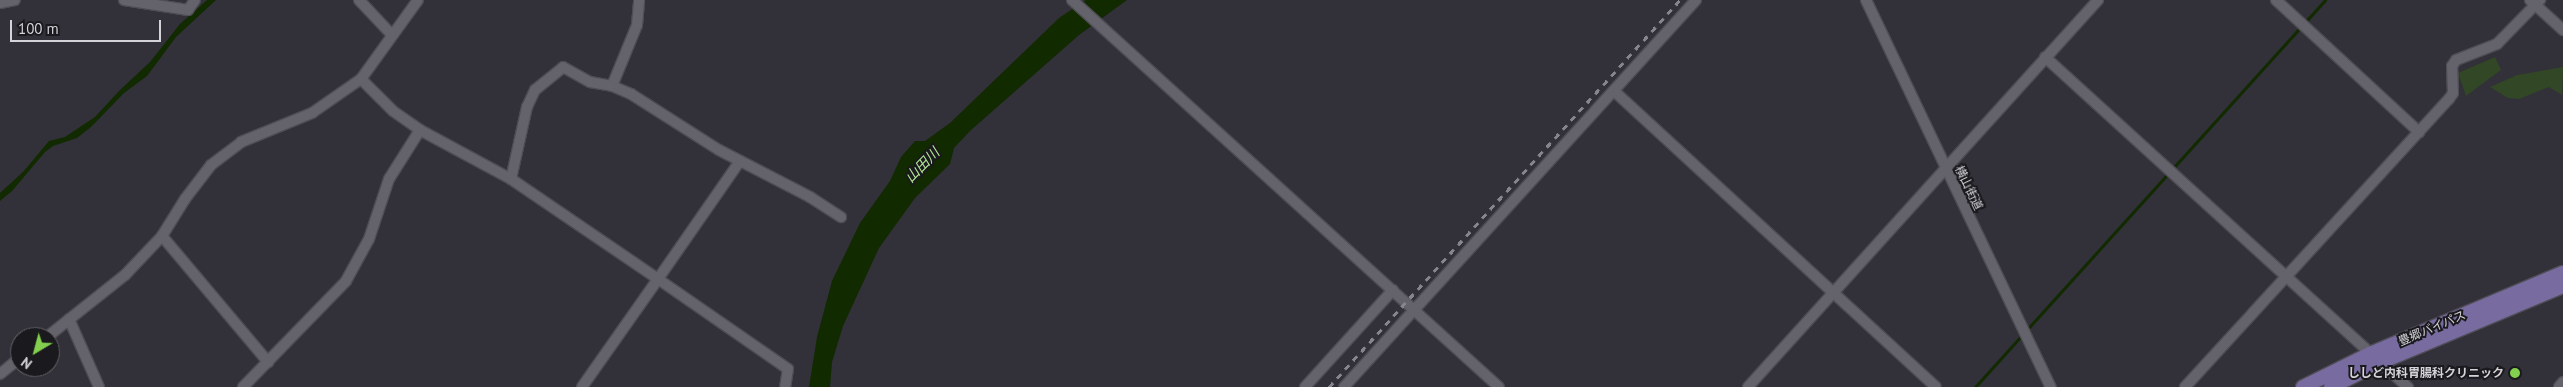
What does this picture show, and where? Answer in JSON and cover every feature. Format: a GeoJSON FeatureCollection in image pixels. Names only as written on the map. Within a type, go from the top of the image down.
{"type":"FeatureCollection","features":[{"type":"Feature","properties":{"kind":"main road","name":"豊郷バイパス"},"geometry":{"type":"LineString","coordinates":[[2331,387],[2376,358],[2563,273]]}},
{"type":"Feature","properties":{"kind":"main road","name":"豊郷バイパス"},"geometry":{"type":"LineString","coordinates":[[2303,387],[2563,286]]}},
{"type":"Feature","properties":{"kind":"street"},"geometry":{"type":"LineString","coordinates":[[0,3],[15,0]]}},
{"type":"Feature","properties":{"kind":"street"},"geometry":{"type":"LineString","coordinates":[[124,0],[188,10],[194,0]]}},
{"type":"Feature","properties":{"kind":"street"},"geometry":{"type":"LineString","coordinates":[[359,0],[392,35]]}},
{"type":"Feature","properties":{"kind":"street"},"geometry":{"type":"LineString","coordinates":[[60,327],[125,275],[162,236],[185,199],[211,165],[241,142],[312,113],[361,78],[418,0]]}},
{"type":"Feature","properties":{"kind":"street"},"geometry":{"type":"LineString","coordinates":[[612,86],[636,25],[639,0]]}},
{"type":"Feature","properties":{"kind":"street"},"geometry":{"type":"LineString","coordinates":[[1072,0],[1499,387]]}},
{"type":"Feature","properties":{"kind":"street"},"geometry":{"type":"LineString","coordinates":[[1344,387],[1696,0]]}},
{"type":"Feature","properties":{"kind":"street","name":"横山街道"},"geometry":{"type":"LineString","coordinates":[[1866,0],[2050,387]]}},
{"type":"Feature","properties":{"kind":"street"},"geometry":{"type":"LineString","coordinates":[[1748,387],[2098,0]]}},
{"type":"Feature","properties":{"kind":"street"},"geometry":{"type":"LineString","coordinates":[[2276,0],[2419,132]]}},
{"type":"Feature","properties":{"kind":"street"},"geometry":{"type":"LineString","coordinates":[[2185,387],[2453,93],[2452,66],[2456,60],[2497,44],[2535,2],[2563,30]]}},
{"type":"Feature","properties":{"kind":"street"},"geometry":{"type":"LineString","coordinates":[[2045,58],[2408,387]]}},
{"type":"Feature","properties":{"kind":"street"},"geometry":{"type":"LineString","coordinates":[[512,180],[528,107],[534,90],[562,67],[590,82],[612,86],[631,94],[740,161],[810,196],[841,217]]}},
{"type":"Feature","properties":{"kind":"street"},"geometry":{"type":"LineString","coordinates":[[361,78],[393,111],[420,130],[512,180],[788,369],[785,387]]}},
{"type":"Feature","properties":{"kind":"street"},"geometry":{"type":"LineString","coordinates":[[1614,91],[1936,387]]}},
{"type":"Feature","properties":{"kind":"street"},"geometry":{"type":"LineString","coordinates":[[243,387],[346,281],[369,239],[389,179],[420,130]]}},
{"type":"Feature","properties":{"kind":"street"},"geometry":{"type":"LineString","coordinates":[[582,387],[740,161]]}},
{"type":"Feature","properties":{"kind":"street"},"geometry":{"type":"LineString","coordinates":[[162,236],[268,362]]}},
{"type":"Feature","properties":{"kind":"street"},"geometry":{"type":"LineString","coordinates":[[1305,387],[1393,290]]}},
{"type":"Feature","properties":{"kind":"street"},"geometry":{"type":"LineString","coordinates":[[69,320],[99,387]]}},
{"type":"Feature","properties":{"kind":"street"},"geometry":{"type":"LineString","coordinates":[[0,374],[10,366]]}},
{"type":"Feature","properties":{"kind":"street"},"geometry":{"type":"LineString","coordinates":[[2558,387],[2563,382]]}},
{"type":"Feature","properties":{"kind":"shaded area"},"geometry":{"type":"Polygon","coordinates":[[[2495,57],[2501,70],[2466,96],[2458,73],[2495,57]]]}},
{"type":"Feature","properties":{"kind":"shaded area"},"geometry":{"type":"Polygon","coordinates":[[[2563,67],[2562,95],[2549,87],[2519,99],[2508,98],[2490,87],[2517,75],[2563,67]]]}},
{"type":"Feature","properties":{"kind":"water"},"geometry":{"type":"Polygon","coordinates":[[[207,0],[216,0],[176,37],[147,76],[124,93],[91,127],[77,138],[53,146],[45,152],[12,191],[0,201],[0,193],[23,172],[49,141],[65,137],[95,117],[150,62],[180,24],[207,0]]]}},
{"type":"Feature","properties":{"kind":"water","name":"山田川"},"geometry":{"type":"Polygon","coordinates":[[[1086,0],[1127,0],[1079,35],[970,131],[954,148],[950,164],[915,198],[879,248],[843,326],[832,362],[830,387],[809,387],[817,337],[832,281],[860,223],[890,181],[901,157],[915,141],[925,141],[950,123],[1059,18],[1086,0]]]}},
{"type":"Feature","properties":{"kind":"waterway"},"geometry":{"type":"LineString","coordinates":[[1975,387],[2325,0]]}},
{"type":"Feature","properties":{"kind":"railway"},"geometry":{"type":"LineString","coordinates":[[1329,387],[1680,0]]}},
{"type":"Feature","properties":{"kind":"place","name":"ししど内科胃腸科クリニック"},"geometry":{"type":"Point","coordinates":[2515,373]}}]}
